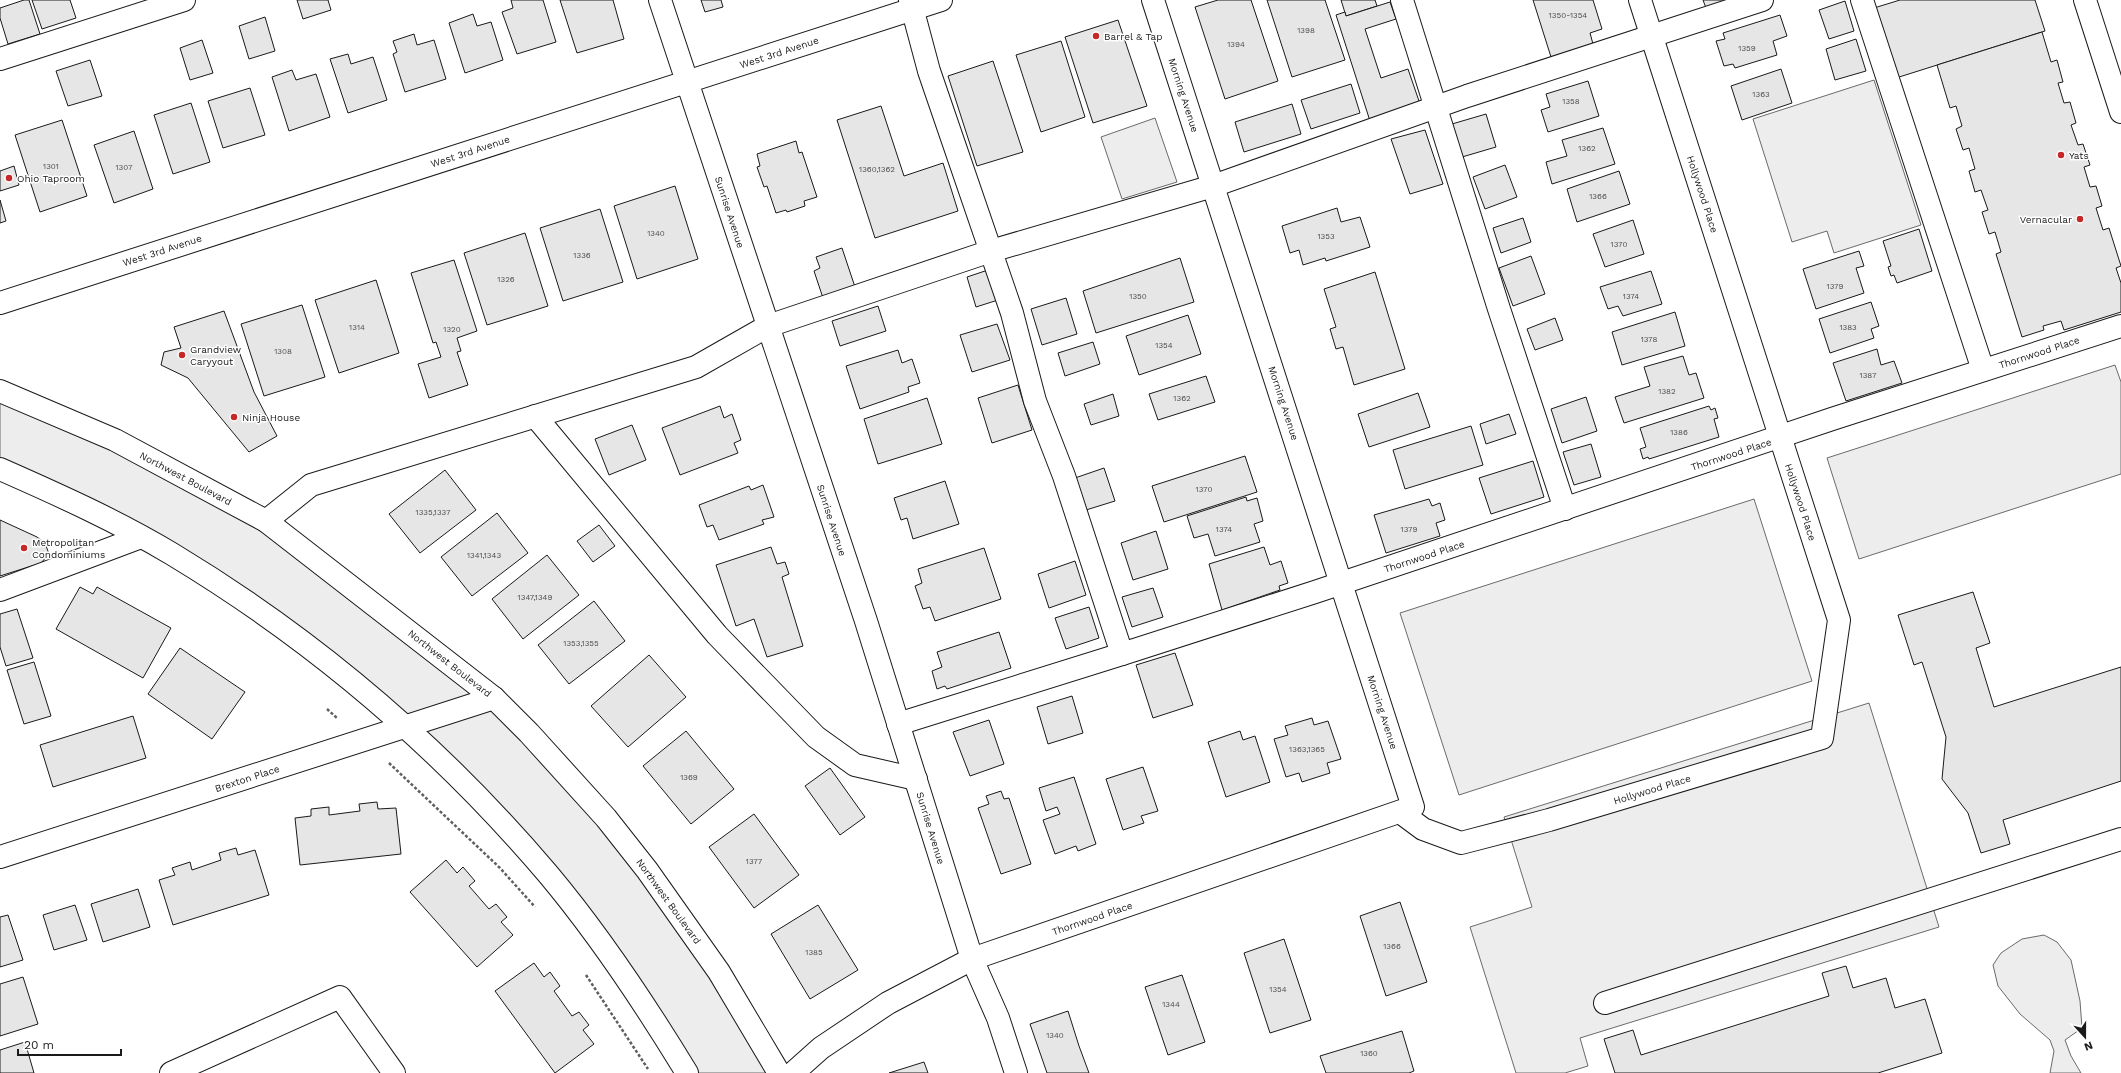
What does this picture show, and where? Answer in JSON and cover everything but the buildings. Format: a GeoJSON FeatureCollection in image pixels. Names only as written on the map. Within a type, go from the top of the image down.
{"type":"FeatureCollection","features":[{"type":"Feature","properties":{"kind":"street"},"geometry":{"type":"LineString","coordinates":[[0,59],[184,0]]}},
{"type":"Feature","properties":{"kind":"street","name":"Sunrise Avenue"},"geometry":{"type":"LineString","coordinates":[[660,0],[916,779],[972,959],[998,1018],[1016,1073]]}},
{"type":"Feature","properties":{"kind":"street","name":"West 3rd Avenue"},"geometry":{"type":"LineString","coordinates":[[0,303],[687,82],[912,4],[941,0]]}},
{"type":"Feature","properties":{"kind":"street","name":"Morning Avenue"},"geometry":{"type":"LineString","coordinates":[[1153,0],[1342,584],[1406,809]]}},
{"type":"Feature","properties":{"kind":"street"},"geometry":{"type":"LineString","coordinates":[[1402,0],[1430,86],[1435,107],[1565,509]]}},
{"type":"Feature","properties":{"kind":"street","name":"Hollywood Place"},"geometry":{"type":"LineString","coordinates":[[1406,809],[1423,829],[1461,843],[1549,820],[1822,738],[1839,620],[1640,0]]}},
{"type":"Feature","properties":{"kind":"street"},"geometry":{"type":"LineString","coordinates":[[266,521],[311,485],[696,366],[768,326],[991,251],[1213,186],[1435,107],[1762,0]]}},
{"type":"Feature","properties":{"kind":"street"},"geometry":{"type":"LineString","coordinates":[[1862,0],[1983,370]]}},
{"type":"Feature","properties":{"kind":"street"},"geometry":{"type":"LineString","coordinates":[[2086,0],[2121,112]]}},
{"type":"Feature","properties":{"kind":"street"},"geometry":{"type":"LineString","coordinates":[[912,4],[929,71],[1012,313],[1035,401],[1064,476],[1122,654]]}},
{"type":"Feature","properties":{"kind":"street","name":"Thornwood Place"},"geometry":{"type":"LineString","coordinates":[[898,724],[1342,584],[1983,370],[2121,326]]}},
{"type":"Feature","properties":{"kind":"street","name":"Northwest Boulevard"},"geometry":{"type":"LineString","coordinates":[[0,391],[114,440],[266,521],[494,698],[529,733],[606,818],[647,870],[719,972],[779,1073]]}},
{"type":"Feature","properties":{"kind":"street"},"geometry":{"type":"LineString","coordinates":[[535,416],[717,635],[816,737],[855,765],[916,779]]}},
{"type":"Feature","properties":{"kind":"street"},"geometry":{"type":"LineString","coordinates":[[0,469],[61,496],[141,537],[220,585],[273,620],[356,684],[405,726],[466,785],[548,874],[624,974],[687,1073]]}},
{"type":"Feature","properties":{"kind":"street"},"geometry":{"type":"LineString","coordinates":[[0,590],[141,537]]}},
{"type":"Feature","properties":{"kind":"street","name":"Brexton Place"},"geometry":{"type":"LineString","coordinates":[[0,857],[494,698]]}},
{"type":"Feature","properties":{"kind":"street","name":"Thornwood Place"},"geometry":{"type":"LineString","coordinates":[[793,1073],[820,1048],[888,1003],[972,959],[1406,809]]}},
{"type":"Feature","properties":{"kind":"street"},"geometry":{"type":"LineString","coordinates":[[1606,1004],[2121,839]]}},
{"type":"Feature","properties":{"kind":"street"},"geometry":{"type":"LineString","coordinates":[[171,1073],[340,997],[394,1073]]}},
{"type":"Feature","properties":{"kind":"path"},"geometry":{"type":"LineString","coordinates":[[327,709],[363,740],[500,868],[535,908]]}},
{"type":"Feature","properties":{"kind":"path"},"geometry":{"type":"LineString","coordinates":[[582,969],[650,1073]]}},
{"type":"Feature","properties":{"kind":"shaded area"},"geometry":{"type":"Polygon","coordinates":[[[1874,80],[1921,225],[1834,253],[1827,231],[1792,242],[1753,119],[1874,80]]]}},
{"type":"Feature","properties":{"kind":"shaded area"},"geometry":{"type":"Polygon","coordinates":[[[1155,118],[1177,182],[1122,199],[1101,137],[1155,118]]]}},
{"type":"Feature","properties":{"kind":"shaded area"},"geometry":{"type":"Polygon","coordinates":[[[2115,365],[2121,382],[2121,474],[1859,559],[1827,458],[2115,365]]]}},
{"type":"Feature","properties":{"kind":"shaded area"},"geometry":{"type":"Polygon","coordinates":[[[0,391],[263,518],[494,698],[606,818],[779,1073],[687,1073],[508,830],[273,620],[0,469],[0,391]]]}},
{"type":"Feature","properties":{"kind":"shaded area"},"geometry":{"type":"Polygon","coordinates":[[[1754,499],[1812,681],[1459,795],[1400,613],[1754,499]]]}},
{"type":"Feature","properties":{"kind":"shaded area"},"geometry":{"type":"Polygon","coordinates":[[[1869,703],[1939,927],[1580,1038],[1588,1066],[1565,1073],[1516,1073],[1470,927],[1532,907],[1504,817],[1869,703]]]}},
{"type":"Feature","properties":{"kind":"shaded area"},"geometry":{"type":"Polygon","coordinates":[[[2044,935],[2057,942],[2071,960],[2080,1001],[2082,1028],[2065,1040],[2071,1056],[2081,1073],[2050,1073],[2054,1051],[2050,1040],[2020,1014],[1998,986],[1993,965],[2001,953],[2022,939],[2044,935]]]}},
{"type":"Feature","properties":{"kind":"place","name":"Barrel & Tap"},"geometry":{"type":"Point","coordinates":[1096,36]}},
{"type":"Feature","properties":{"kind":"place","name":"Yats"},"geometry":{"type":"Point","coordinates":[2061,155]}},
{"type":"Feature","properties":{"kind":"place","name":"Ohio Taproom"},"geometry":{"type":"Point","coordinates":[9,178]}},
{"type":"Feature","properties":{"kind":"place","name":"Vernacular"},"geometry":{"type":"Point","coordinates":[2080,219]}},
{"type":"Feature","properties":{"kind":"place","name":"Grandview Caryyout"},"geometry":{"type":"Point","coordinates":[182,355]}},
{"type":"Feature","properties":{"kind":"place","name":"Ninja House"},"geometry":{"type":"Point","coordinates":[234,417]}},
{"type":"Feature","properties":{"kind":"place","name":"Metropolitan Condominiums"},"geometry":{"type":"Point","coordinates":[24,548]}}]}
